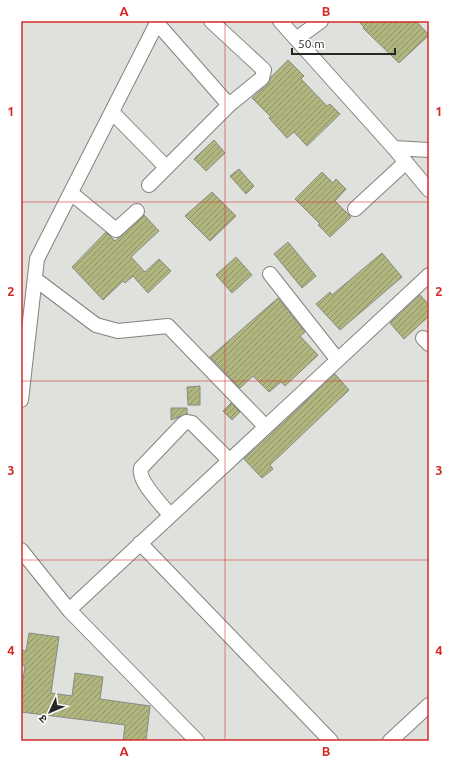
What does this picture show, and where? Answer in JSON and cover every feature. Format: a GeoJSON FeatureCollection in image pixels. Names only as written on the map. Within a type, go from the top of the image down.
{"type":"FeatureCollection","features":[{"type":"Feature","properties":{"kind":"street"},"geometry":{"type":"LineString","coordinates":[[149,185],[229,105],[262,78],[264,70],[211,21]]}},
{"type":"Feature","properties":{"kind":"street"},"geometry":{"type":"LineString","coordinates":[[280,21],[394,148],[429,190]]}},
{"type":"Feature","properties":{"kind":"street"},"geometry":{"type":"LineString","coordinates":[[296,39],[321,21]]}},
{"type":"Feature","properties":{"kind":"street"},"geometry":{"type":"LineString","coordinates":[[21,400],[37,259],[158,22],[229,105]]}},
{"type":"Feature","properties":{"kind":"street"},"geometry":{"type":"LineString","coordinates":[[112,112],[166,167]]}},
{"type":"Feature","properties":{"kind":"street"},"geometry":{"type":"LineString","coordinates":[[394,148],[429,150]]}},
{"type":"Feature","properties":{"kind":"street"},"geometry":{"type":"LineString","coordinates":[[354,209],[406,162]]}},
{"type":"Feature","properties":{"kind":"street"},"geometry":{"type":"LineString","coordinates":[[71,193],[116,230],[138,211]]}},
{"type":"Feature","properties":{"kind":"street"},"geometry":{"type":"LineString","coordinates":[[270,274],[337,359]]}},
{"type":"Feature","properties":{"kind":"street"},"geometry":{"type":"LineString","coordinates":[[69,610],[429,275]]}},
{"type":"Feature","properties":{"kind":"street"},"geometry":{"type":"LineString","coordinates":[[34,279],[96,325],[118,330],[168,326],[265,426]]}},
{"type":"Feature","properties":{"kind":"street"},"geometry":{"type":"LineString","coordinates":[[170,515],[141,479],[140,471],[141,468],[182,424],[186,422],[192,423],[229,460]]}},
{"type":"Feature","properties":{"kind":"street"},"geometry":{"type":"LineString","coordinates":[[140,543],[331,741]]}},
{"type":"Feature","properties":{"kind":"street"},"geometry":{"type":"LineString","coordinates":[[21,550],[69,610],[197,741]]}},
{"type":"Feature","properties":{"kind":"street"},"geometry":{"type":"LineString","coordinates":[[390,741],[429,705]]}},
{"type":"Feature","properties":{"kind":"building"},"geometry":{"type":"Polygon","coordinates":[[[358,21],[416,21],[429,35],[399,63],[363,28],[364,27],[358,21]]]}},
{"type":"Feature","properties":{"kind":"building"},"geometry":{"type":"Polygon","coordinates":[[[288,60],[304,76],[301,79],[327,106],[330,104],[340,114],[307,146],[294,132],[287,138],[269,118],[271,117],[252,98],[267,85],[271,77],[288,60]]]}},
{"type":"Feature","properties":{"kind":"building"},"geometry":{"type":"Polygon","coordinates":[[[214,140],[225,153],[206,171],[194,159],[214,140]]]}},
{"type":"Feature","properties":{"kind":"building"},"geometry":{"type":"Polygon","coordinates":[[[239,169],[254,186],[246,194],[230,176],[239,169]]]}},
{"type":"Feature","properties":{"kind":"building"},"geometry":{"type":"Polygon","coordinates":[[[322,172],[333,183],[336,179],[346,189],[335,201],[351,217],[330,237],[318,225],[320,224],[295,199],[322,172]]]}},
{"type":"Feature","properties":{"kind":"building"},"geometry":{"type":"Polygon","coordinates":[[[212,192],[236,216],[210,241],[185,216],[212,192]]]}},
{"type":"Feature","properties":{"kind":"building"},"geometry":{"type":"Polygon","coordinates":[[[144,215],[159,231],[131,257],[145,272],[159,259],[171,271],[148,293],[133,276],[125,283],[123,281],[103,300],[72,267],[106,232],[115,241],[144,215]]]}},
{"type":"Feature","properties":{"kind":"building"},"geometry":{"type":"Polygon","coordinates":[[[288,242],[316,276],[302,288],[274,254],[288,242]]]}},
{"type":"Feature","properties":{"kind":"building"},"geometry":{"type":"Polygon","coordinates":[[[382,253],[402,277],[340,330],[316,304],[330,292],[332,295],[382,253]]]}},
{"type":"Feature","properties":{"kind":"building"},"geometry":{"type":"Polygon","coordinates":[[[236,257],[252,275],[232,293],[216,275],[236,257]]]}},
{"type":"Feature","properties":{"kind":"building"},"geometry":{"type":"Polygon","coordinates":[[[420,295],[429,305],[429,316],[404,339],[390,323],[420,295]]]}},
{"type":"Feature","properties":{"kind":"building"},"geometry":{"type":"Polygon","coordinates":[[[278,298],[305,332],[300,336],[318,355],[285,386],[281,382],[269,392],[253,376],[240,388],[210,357],[278,298]]]}},
{"type":"Feature","properties":{"kind":"building"},"geometry":{"type":"Polygon","coordinates":[[[335,374],[349,390],[270,465],[273,469],[262,478],[244,459],[335,374]]]}},
{"type":"Feature","properties":{"kind":"building"},"geometry":{"type":"Polygon","coordinates":[[[200,386],[200,405],[188,405],[187,387],[200,386]]]}},
{"type":"Feature","properties":{"kind":"building"},"geometry":{"type":"Polygon","coordinates":[[[231,403],[240,412],[232,420],[223,411],[231,403]]]}},
{"type":"Feature","properties":{"kind":"building"},"geometry":{"type":"Polygon","coordinates":[[[171,408],[187,408],[187,414],[171,420],[171,408]]]}},
{"type":"Feature","properties":{"kind":"building"},"geometry":{"type":"Polygon","coordinates":[[[29,633],[59,637],[51,693],[72,696],[75,673],[103,677],[100,699],[150,706],[146,741],[123,741],[125,725],[21,712],[21,693],[25,666],[21,665],[21,650],[26,651],[29,633]]]}}]}
